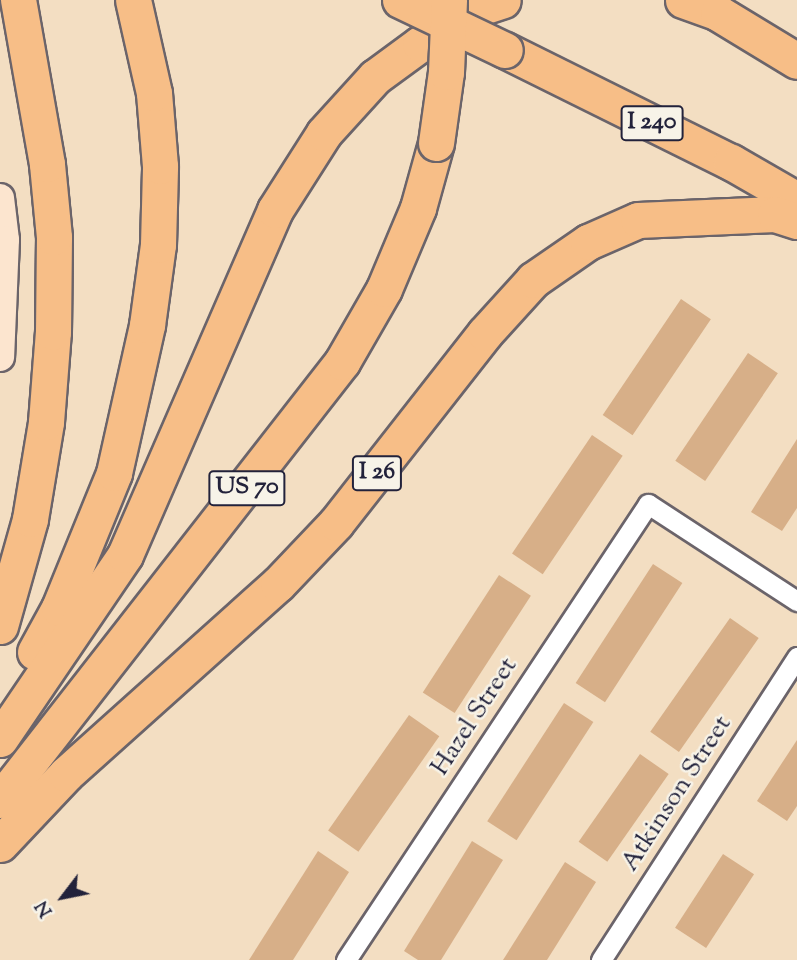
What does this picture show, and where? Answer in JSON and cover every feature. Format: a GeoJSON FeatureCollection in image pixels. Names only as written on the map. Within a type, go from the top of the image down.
{"type":"FeatureCollection","features":[{"type":"Feature","properties":{"kind":"highway"},"geometry":{"type":"LineString","coordinates":[[0,626],[30,519],[46,422],[53,332],[54,237],[47,164],[18,0]]}},
{"type":"Feature","properties":{"kind":"highway"},"geometry":{"type":"LineString","coordinates":[[0,711],[59,608],[114,473],[136,386],[158,245],[160,166],[155,93],[133,0]]}},
{"type":"Feature","properties":{"kind":"highway","name":"I 240"},"geometry":{"type":"LineString","coordinates":[[400,0],[731,162],[797,201]]}},
{"type":"Feature","properties":{"kind":"highway","name":"US 70"},"geometry":{"type":"LineString","coordinates":[[0,800],[342,362],[384,289],[418,208],[436,143],[446,72],[449,0]]}},
{"type":"Feature","properties":{"kind":"highway"},"geometry":{"type":"LineString","coordinates":[[0,739],[125,555],[275,210],[324,133],[375,77],[420,44],[476,9],[503,0]]}},
{"type":"Feature","properties":{"kind":"highway"},"geometry":{"type":"LineString","coordinates":[[683,0],[718,13],[797,61]]}},
{"type":"Feature","properties":{"kind":"highway","name":"I 26"},"geometry":{"type":"LineString","coordinates":[[0,844],[66,774],[278,584],[336,523],[485,333],[533,280],[588,242],[638,220],[775,214],[797,221]]}},
{"type":"Feature","properties":{"kind":"street"},"geometry":{"type":"LineString","coordinates":[[0,198],[5,240],[1,339]]}},
{"type":"Feature","properties":{"kind":"street","name":"Hazel Street"},"geometry":{"type":"LineString","coordinates":[[346,960],[648,503],[797,601]]}},
{"type":"Feature","properties":{"kind":"street","name":"Atkinson Street"},"geometry":{"type":"LineString","coordinates":[[601,960],[797,657]]}},
{"type":"Feature","properties":{"kind":"building"},"geometry":{"type":"Polygon","coordinates":[[[681,299],[711,319],[633,435],[603,415],[681,299]]]}},
{"type":"Feature","properties":{"kind":"building"},"geometry":{"type":"Polygon","coordinates":[[[748,353],[778,373],[705,481],[675,461],[748,353]]]}},
{"type":"Feature","properties":{"kind":"building"},"geometry":{"type":"Polygon","coordinates":[[[592,435],[623,456],[543,574],[512,554],[592,435]]]}},
{"type":"Feature","properties":{"kind":"building"},"geometry":{"type":"Polygon","coordinates":[[[797,439],[797,508],[782,531],[751,512],[797,439]]]}},
{"type":"Feature","properties":{"kind":"building"},"geometry":{"type":"Polygon","coordinates":[[[653,564],[682,583],[605,702],[576,683],[653,564]]]}},
{"type":"Feature","properties":{"kind":"building"},"geometry":{"type":"Polygon","coordinates":[[[499,575],[531,596],[455,713],[423,692],[499,575]]]}},
{"type":"Feature","properties":{"kind":"building"},"geometry":{"type":"Polygon","coordinates":[[[730,618],[759,638],[679,752],[650,732],[730,618]]]}},
{"type":"Feature","properties":{"kind":"building"},"geometry":{"type":"Polygon","coordinates":[[[564,703],[593,722],[517,840],[487,821],[564,703]]]}},
{"type":"Feature","properties":{"kind":"building"},"geometry":{"type":"Polygon","coordinates":[[[409,715],[439,736],[358,852],[328,831],[409,715]]]}},
{"type":"Feature","properties":{"kind":"building"},"geometry":{"type":"Polygon","coordinates":[[[797,740],[797,806],[787,821],[757,801],[797,740]]]}},
{"type":"Feature","properties":{"kind":"building"},"geometry":{"type":"Polygon","coordinates":[[[640,754],[669,774],[607,862],[579,842],[640,754]]]}},
{"type":"Feature","properties":{"kind":"building"},"geometry":{"type":"Polygon","coordinates":[[[472,841],[503,860],[441,960],[418,960],[404,951],[472,841]]]}},
{"type":"Feature","properties":{"kind":"building"},"geometry":{"type":"Polygon","coordinates":[[[318,851],[349,872],[293,960],[249,960],[318,851]]]}},
{"type":"Feature","properties":{"kind":"building"},"geometry":{"type":"Polygon","coordinates":[[[723,854],[754,874],[706,948],[675,928],[723,854]]]}},
{"type":"Feature","properties":{"kind":"building"},"geometry":{"type":"Polygon","coordinates":[[[565,862],[596,882],[547,960],[503,960],[565,862]]]}}]}
